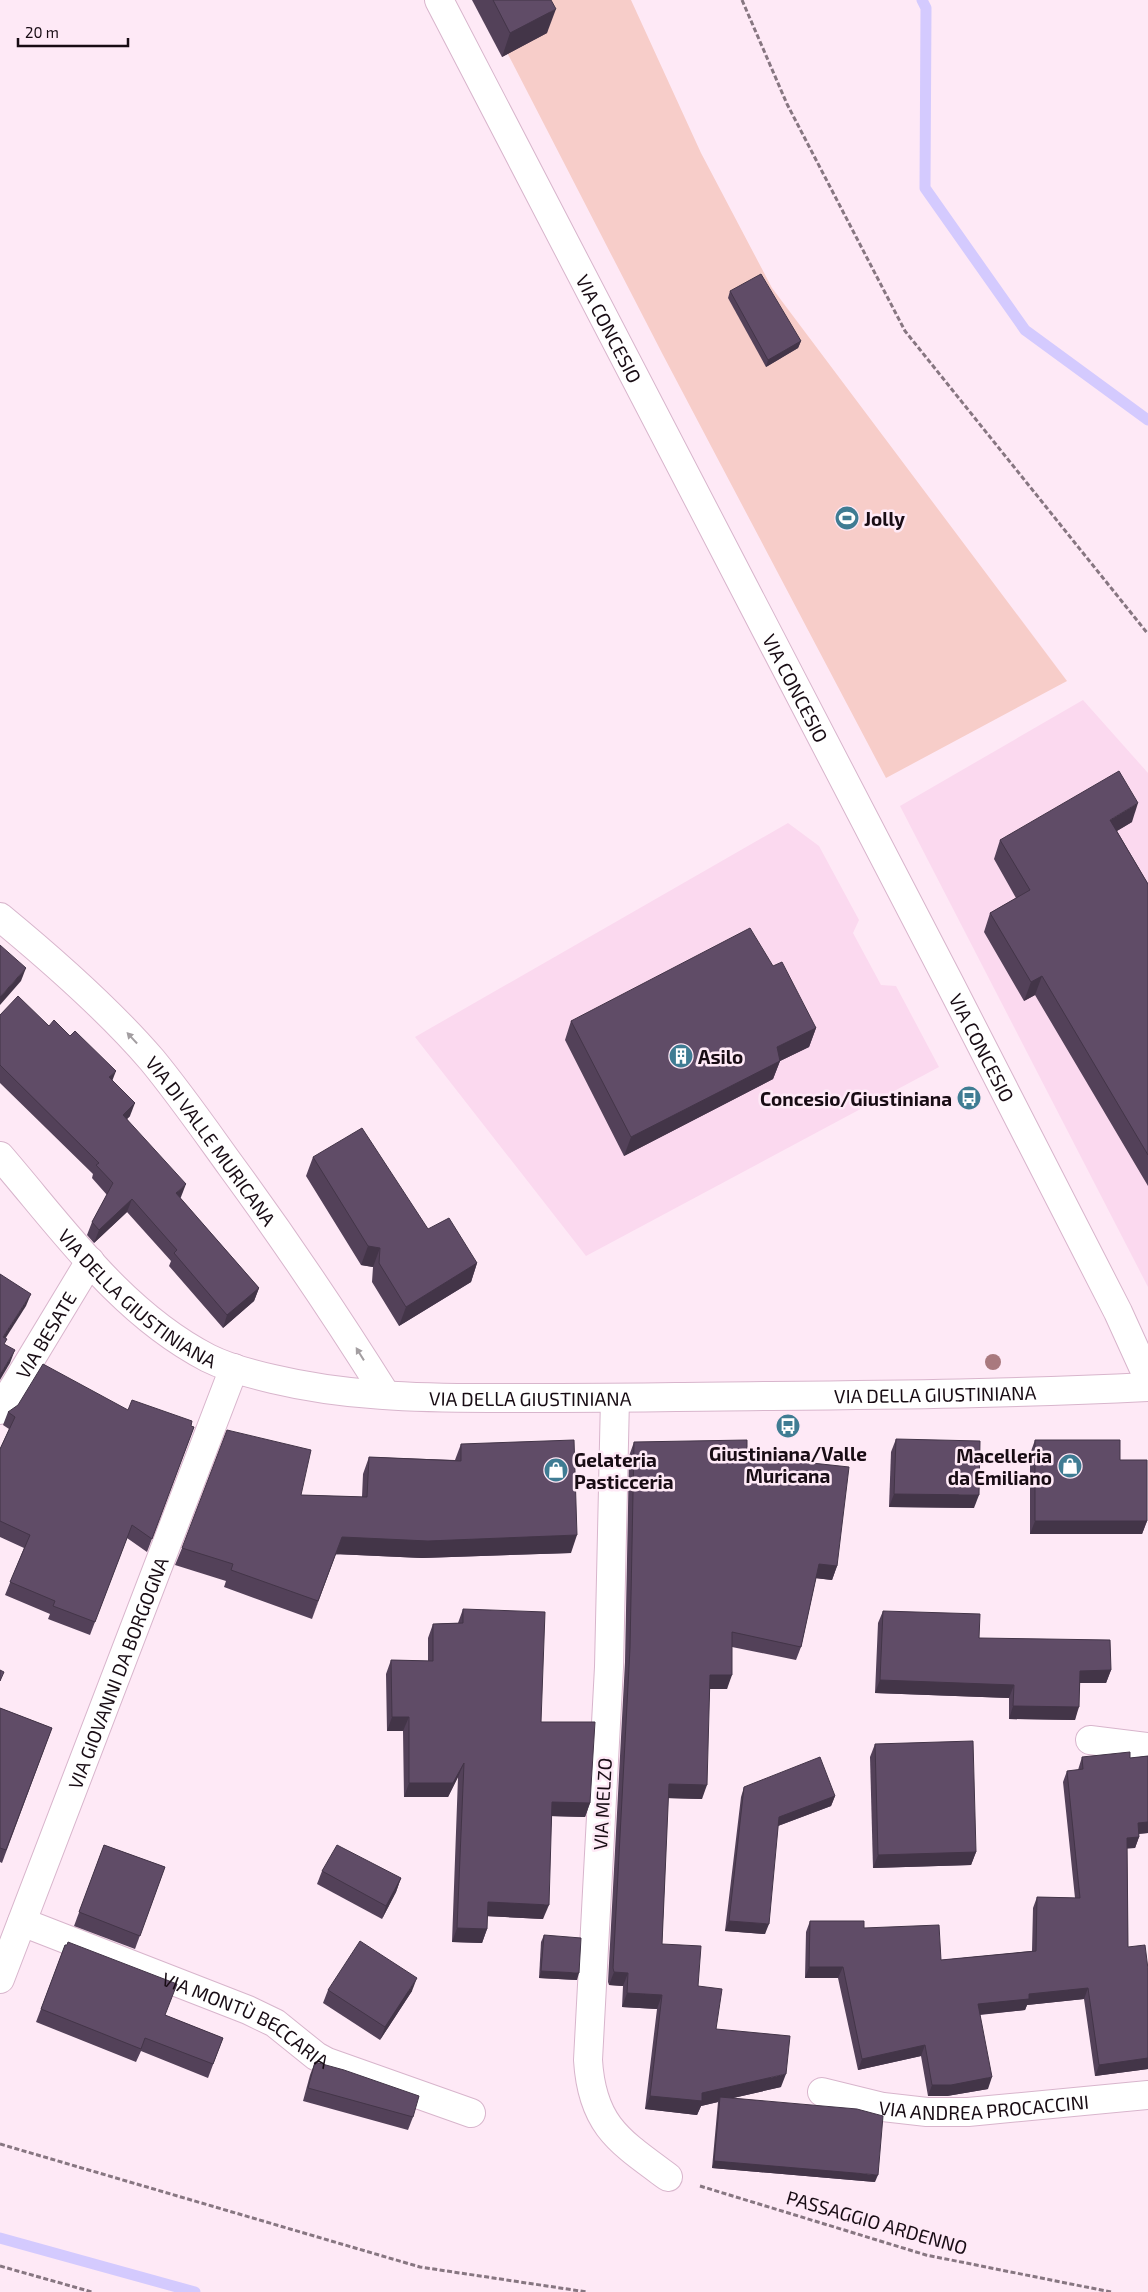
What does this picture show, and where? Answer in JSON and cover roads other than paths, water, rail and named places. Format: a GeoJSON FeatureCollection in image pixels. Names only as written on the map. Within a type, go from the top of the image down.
{"type":"FeatureCollection","features":[{"type":"Feature","properties":{"kind":"street","name":"VIA CONCESIO"},"geometry":{"type":"LineString","coordinates":[[439,0],[1109,1294],[1148,1378]]}},
{"type":"Feature","properties":{"kind":"street","name":"VIA DI VALLE MURICANA"},"geometry":{"type":"LineString","coordinates":[[0,917],[51,961],[123,1029],[151,1059],[274,1224],[344,1328],[386,1395]]}},
{"type":"Feature","properties":{"kind":"street","name":"VIA DELLA GIUSTINIANA"},"geometry":{"type":"LineString","coordinates":[[0,1156],[90,1261],[130,1303],[155,1325],[210,1359],[234,1368],[317,1389],[444,1398],[615,1398],[1038,1393],[1148,1387]]}},
{"type":"Feature","properties":{"kind":"street","name":"VIA BESATE"},"geometry":{"type":"LineString","coordinates":[[0,1410],[90,1261]]}},
{"type":"Feature","properties":{"kind":"street","name":"VIA GIOVANNI DA BORGOGNA"},"geometry":{"type":"LineString","coordinates":[[0,1979],[234,1368]]}},
{"type":"Feature","properties":{"kind":"street","name":"VIA MELZO"},"geometry":{"type":"LineString","coordinates":[[615,1398],[609,1667],[588,2060],[592,2090],[604,2120],[624,2144],[668,2177]]}},
{"type":"Feature","properties":{"kind":"street"},"geometry":{"type":"LineString","coordinates":[[1090,1740],[1148,1747]]}},
{"type":"Feature","properties":{"kind":"street","name":"VIA MONTÙ BECCARIA"},"geometry":{"type":"LineString","coordinates":[[22,1922],[248,2010],[275,2023],[316,2056],[340,2067],[471,2113]]}},
{"type":"Feature","properties":{"kind":"street","name":"VIA ANDREA PROCACCINI"},"geometry":{"type":"LineString","coordinates":[[822,2092],[883,2107],[935,2112],[968,2112],[1148,2095]]}},
{"type":"Feature","properties":{"kind":"waterway"},"geometry":{"type":"LineString","coordinates":[[922,0],[926,8],[925,188],[1025,330],[1148,420]]}},
{"type":"Feature","properties":{"kind":"waterway"},"geometry":{"type":"LineString","coordinates":[[0,2238],[195,2292]]}},
{"type":"Feature","properties":{"kind":"place","name":"Jolly"},"geometry":{"type":"Point","coordinates":[847,518]}},
{"type":"Feature","properties":{"kind":"place","name":"Asilo"},"geometry":{"type":"Point","coordinates":[681,1056]}},
{"type":"Feature","properties":{"kind":"place","name":"Concesio/Giustiniana"},"geometry":{"type":"Point","coordinates":[969,1098]}},
{"type":"Feature","properties":{"kind":"place","name":"Giustiniana/Valle Muricana"},"geometry":{"type":"Point","coordinates":[788,1426]}},
{"type":"Feature","properties":{"kind":"place","name":"Macelleria da Emiliano"},"geometry":{"type":"Point","coordinates":[1070,1466]}},
{"type":"Feature","properties":{"kind":"place","name":"Gelateria Pasticceria"},"geometry":{"type":"Point","coordinates":[556,1470]}}]}
